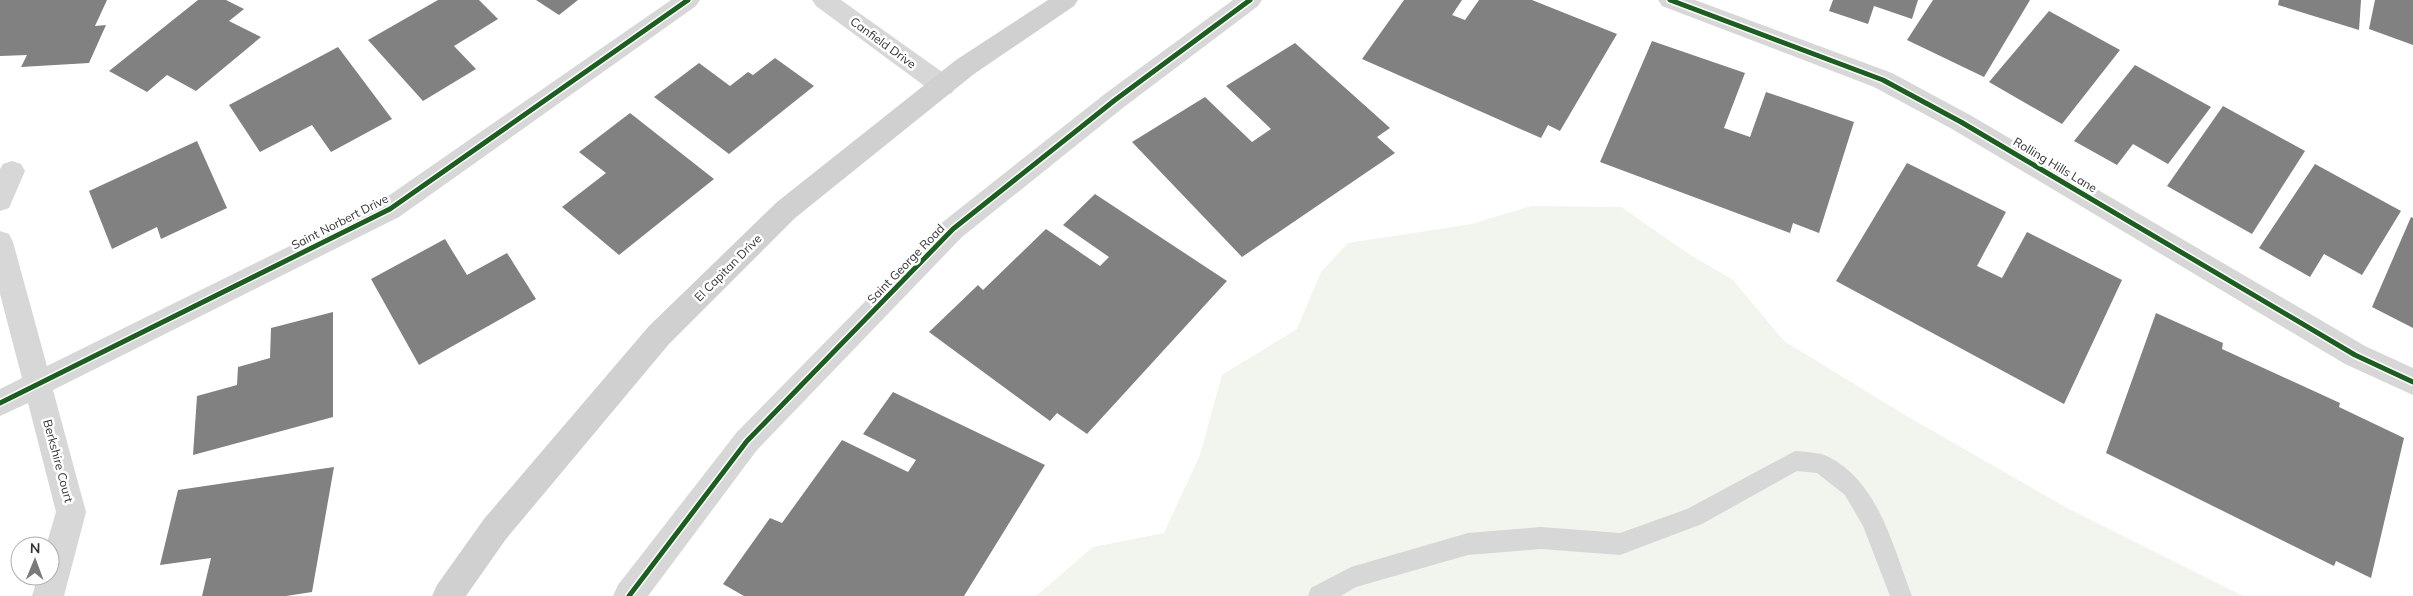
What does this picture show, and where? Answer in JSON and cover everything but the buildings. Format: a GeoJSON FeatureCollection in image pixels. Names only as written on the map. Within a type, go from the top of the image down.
{"type":"FeatureCollection","features":[{"type":"Feature","properties":{"kind":"street","name":"Saint Norbert Drive"},"geometry":{"type":"LineString","coordinates":[[0,403],[390,209],[688,0]]}},
{"type":"Feature","properties":{"kind":"street","name":"Canfield Drive"},"geometry":{"type":"LineString","coordinates":[[824,0],[943,86]]}},
{"type":"Feature","properties":{"kind":"street","name":"El Capitan Drive"},"geometry":{"type":"LineString","coordinates":[[448,596],[495,528],[659,335],[786,210],[895,121],[943,86],[965,67],[1066,0]]}},
{"type":"Feature","properties":{"kind":"street","name":"Saint George Road"},"geometry":{"type":"LineString","coordinates":[[629,596],[747,441],[953,229],[1115,100],[1250,0]]}},
{"type":"Feature","properties":{"kind":"street","name":"Rolling Hills Lane"},"geometry":{"type":"LineString","coordinates":[[1670,0],[1883,80],[1961,122],[2355,355],[2413,382]]}},
{"type":"Feature","properties":{"kind":"street"},"geometry":{"type":"LineString","coordinates":[[0,200],[12,171]]}},
{"type":"Feature","properties":{"kind":"street","name":"Berkshire Court"},"geometry":{"type":"LineString","coordinates":[[0,242],[71,512],[48,596]]}},
{"type":"Feature","properties":{"kind":"lane"},"geometry":{"type":"LineString","coordinates":[[1319,596],[1350,578],[1468,544],[1541,538],[1620,544],[1694,517],[1795,461],[1822,464],[1853,488],[1872,521],[1901,596]]}},
{"type":"Feature","properties":{"kind":"shaded area"},"geometry":{"type":"Polygon","coordinates":[[[1531,206],[1621,207],[1689,254],[1733,280],[1784,341],[1905,415],[2067,508],[2243,596],[1036,596],[1093,547],[1164,533],[1200,455],[1222,375],[1297,329],[1321,272],[1348,243],[1472,224],[1531,206]]]}},
{"type":"Feature","properties":{"kind":"cycle path"},"geometry":{"type":"LineString","coordinates":[[0,403],[390,209],[688,0]]}},
{"type":"Feature","properties":{"kind":"cycle path"},"geometry":{"type":"LineString","coordinates":[[629,596],[747,441],[953,229],[1115,100],[1250,0]]}},
{"type":"Feature","properties":{"kind":"cycle path"},"geometry":{"type":"LineString","coordinates":[[1670,0],[1883,80],[1961,122],[2355,355],[2413,382]]}}]}
